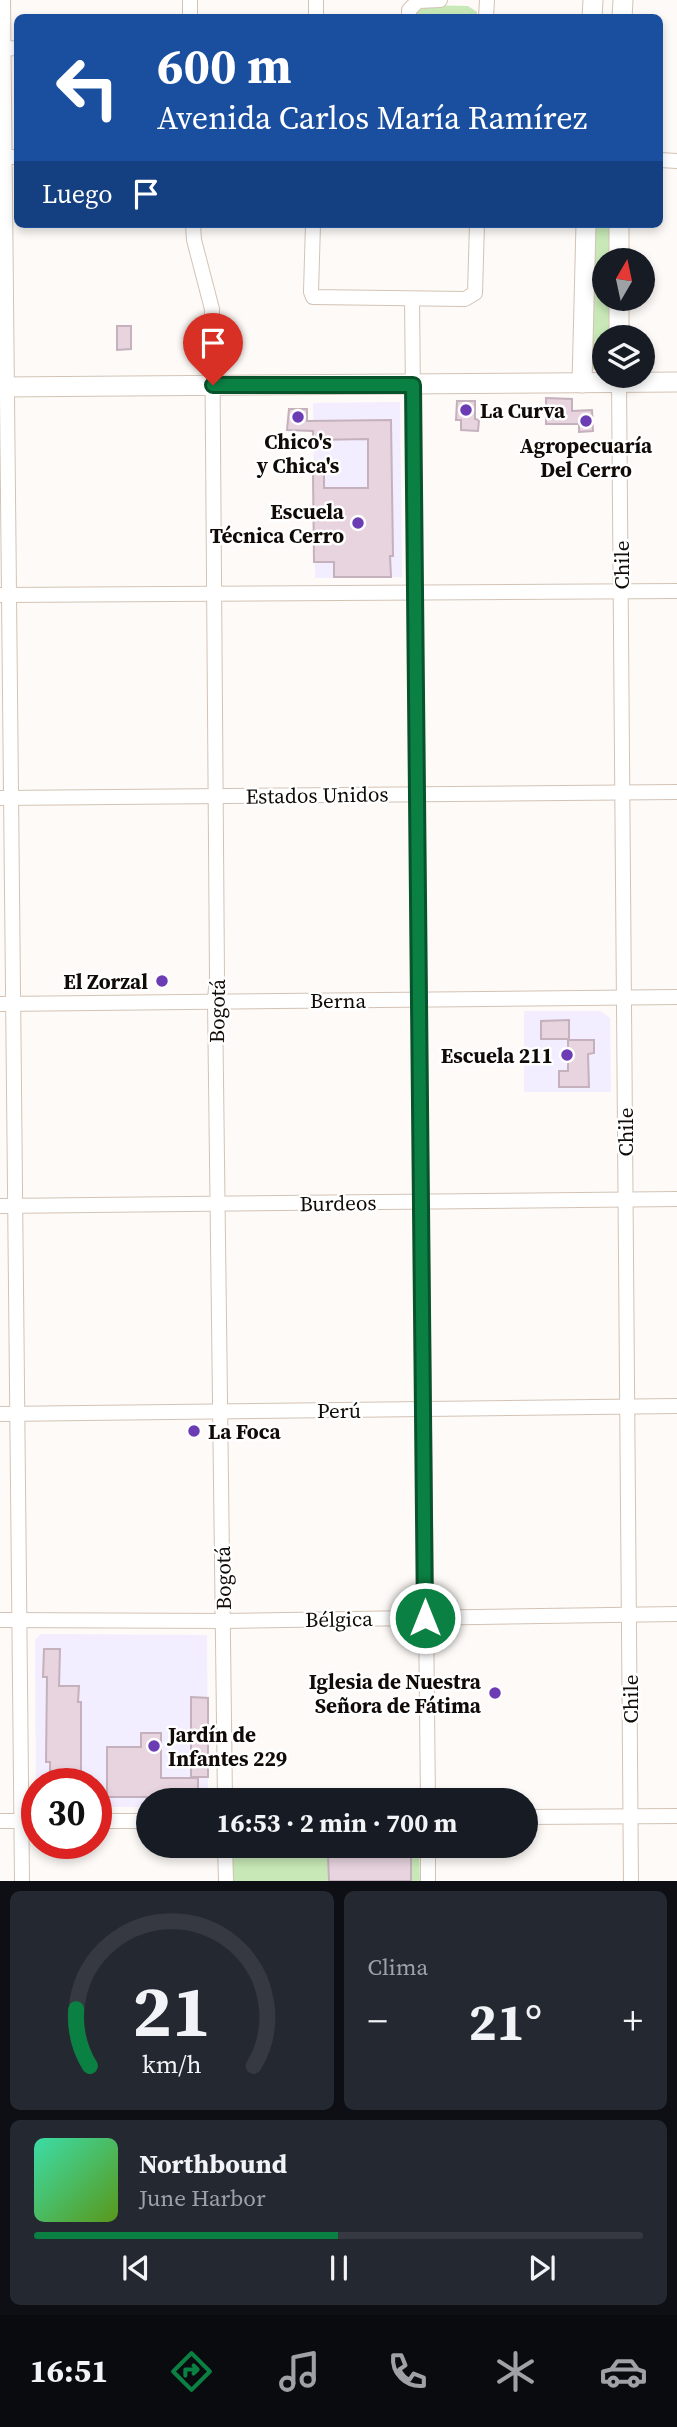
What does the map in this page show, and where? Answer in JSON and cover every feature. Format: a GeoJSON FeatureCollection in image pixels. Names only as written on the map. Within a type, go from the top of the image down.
{"type":"FeatureCollection","features":[{"type":"Feature","properties":{"kind":"main road"},"geometry":{"type":"LineString","coordinates":[[582,383],[586,228]]}},
{"type":"Feature","properties":{"kind":"main road"},"geometry":{"type":"LineString","coordinates":[[619,228],[619,248]]}},
{"type":"Feature","properties":{"kind":"main road"},"geometry":{"type":"LineString","coordinates":[[655,381],[677,382]]}},
{"type":"Feature","properties":{"kind":"main road"},"geometry":{"type":"LineString","coordinates":[[3,387],[592,382]]}},
{"type":"Feature","properties":{"kind":"street"},"geometry":{"type":"LineString","coordinates":[[0,1821],[21,1821],[17,1414],[7,1206],[3,387],[7,48],[3,0]]}},
{"type":"Feature","properties":{"kind":"street"},"geometry":{"type":"LineString","coordinates":[[409,14],[409,10],[418,1],[440,0]]}},
{"type":"Feature","properties":{"kind":"street","name":"Bogotá"},"geometry":{"type":"LineString","coordinates":[[194,228],[194,240],[204,270],[212,310],[217,796],[215,1000],[225,1788]]}},
{"type":"Feature","properties":{"kind":"street"},"geometry":{"type":"LineString","coordinates":[[313,228],[311,292],[313,297],[320,299],[466,299],[475,293],[477,228]]}},
{"type":"Feature","properties":{"kind":"street"},"geometry":{"type":"LineString","coordinates":[[412,299],[428,1788]]}},
{"type":"Feature","properties":{"kind":"street","name":"Chile"},"geometry":{"type":"LineString","coordinates":[[619,388],[631,1881]]}},
{"type":"Feature","properties":{"kind":"street"},"geometry":{"type":"LineString","coordinates":[[4,595],[677,591]]}},
{"type":"Feature","properties":{"kind":"street","name":"Estados Unidos"},"geometry":{"type":"LineString","coordinates":[[6,798],[677,792]]}},
{"type":"Feature","properties":{"kind":"street","name":"Berna"},"geometry":{"type":"LineString","coordinates":[[7,1004],[677,997]]}},
{"type":"Feature","properties":{"kind":"street","name":"Burdeos"},"geometry":{"type":"LineString","coordinates":[[7,1206],[677,1199]]}},
{"type":"Feature","properties":{"kind":"street","name":"Perú"},"geometry":{"type":"LineString","coordinates":[[0,1414],[677,1406]]}},
{"type":"Feature","properties":{"kind":"street","name":"Bélgica"},"geometry":{"type":"LineString","coordinates":[[0,1620],[224,1621],[677,1614]]}},
{"type":"Feature","properties":{"kind":"street"},"geometry":{"type":"LineString","coordinates":[[538,1817],[677,1816]]}},
{"type":"Feature","properties":{"kind":"street"},"geometry":{"type":"LineString","coordinates":[[112,1821],[136,1821]]}},
{"type":"Feature","properties":{"kind":"street"},"geometry":{"type":"LineString","coordinates":[[225,1858],[226,1881]]}},
{"type":"Feature","properties":{"kind":"street"},"geometry":{"type":"LineString","coordinates":[[428,1858],[428,1881]]}},
{"type":"Feature","properties":{"kind":"street"},"geometry":{"type":"LineString","coordinates":[[22,1859],[22,1881]]}},
{"type":"Feature","properties":{"kind":"shaded area","name":"Escuela Técnica Cerro"},"geometry":{"type":"Polygon","coordinates":[[[400,402],[402,577],[315,578],[313,403],[400,402]]]}},
{"type":"Feature","properties":{"kind":"shaded area","name":"Escuela 211"},"geometry":{"type":"Polygon","coordinates":[[[524,1011],[601,1011],[610,1018],[611,1092],[524,1092],[524,1011]]]}},
{"type":"Feature","properties":{"kind":"shaded area"},"geometry":{"type":"Polygon","coordinates":[[[41,1634],[207,1635],[208,1788],[136,1788],[136,1807],[112,1807],[112,1768],[36,1768],[35,1640],[41,1634]]]}},
{"type":"Feature","properties":{"kind":"green space"},"geometry":{"type":"Polygon","coordinates":[[[424,5],[468,6],[477,14],[415,14],[424,5]]]}},
{"type":"Feature","properties":{"kind":"green space"},"geometry":{"type":"Polygon","coordinates":[[[594,228],[612,228],[612,248],[594,248],[594,228]]]}},
{"type":"Feature","properties":{"kind":"green space"},"geometry":{"type":"Polygon","coordinates":[[[593,312],[612,312],[612,325],[593,325],[593,312]]]}},
{"type":"Feature","properties":{"kind":"green space"},"geometry":{"type":"Polygon","coordinates":[[[231,1858],[419,1858],[420,1881],[231,1881],[231,1858]]]}},
{"type":"Feature","properties":{"kind":"building"},"geometry":{"type":"Polygon","coordinates":[[[117,326],[131,326],[131,349],[117,350],[117,326]]]}},
{"type":"Feature","properties":{"kind":"building"},"geometry":{"type":"Polygon","coordinates":[[[546,398],[572,399],[572,411],[592,410],[593,431],[579,432],[579,424],[546,424],[546,398]]]}},
{"type":"Feature","properties":{"kind":"building","name":"La Curva"},"geometry":{"type":"Polygon","coordinates":[[[457,401],[475,401],[478,431],[461,430],[461,420],[456,420],[457,401]]]}},
{"type":"Feature","properties":{"kind":"building","name":"Escuela Técnica Cerro"},"geometry":{"type":"Polygon","coordinates":[[[289,409],[307,409],[307,421],[391,420],[391,577],[334,577],[334,562],[314,562],[313,472],[324,472],[324,488],[368,488],[368,439],[313,440],[313,431],[287,430],[289,409]]]}},
{"type":"Feature","properties":{"kind":"building"},"geometry":{"type":"Polygon","coordinates":[[[569,1020],[569,1039],[541,1039],[541,1021],[569,1020]]]}},
{"type":"Feature","properties":{"kind":"building"},"geometry":{"type":"Polygon","coordinates":[[[568,1040],[594,1040],[594,1053],[588,1054],[589,1087],[559,1087],[559,1071],[568,1071],[568,1040]]]}},
{"type":"Feature","properties":{"kind":"building"},"geometry":{"type":"Polygon","coordinates":[[[44,1649],[60,1649],[59,1686],[79,1686],[81,1768],[50,1768],[50,1762],[46,1762],[47,1677],[43,1677],[44,1649]]]}},
{"type":"Feature","properties":{"kind":"building"},"geometry":{"type":"Polygon","coordinates":[[[191,1697],[208,1698],[208,1777],[191,1777],[191,1697]]]}},
{"type":"Feature","properties":{"kind":"building"},"geometry":{"type":"Polygon","coordinates":[[[141,1733],[161,1733],[161,1778],[198,1778],[198,1788],[136,1788],[136,1797],[112,1797],[112,1768],[107,1768],[107,1747],[141,1747],[141,1733]]]}},
{"type":"Feature","properties":{"kind":"building"},"geometry":{"type":"Polygon","coordinates":[[[328,1858],[411,1858],[411,1881],[329,1881],[328,1858]]]}},
{"type":"Feature","properties":{"kind":"place","name":"La Curva"},"geometry":{"type":"Point","coordinates":[466,410]}},
{"type":"Feature","properties":{"kind":"place","name":"Chico's y Chica's"},"geometry":{"type":"Point","coordinates":[298,417]}},
{"type":"Feature","properties":{"kind":"place","name":"Agropecuaría Del Cerro"},"geometry":{"type":"Point","coordinates":[586,421]}},
{"type":"Feature","properties":{"kind":"place","name":"Escuela Técnica Cerro"},"geometry":{"type":"Point","coordinates":[358,523]}},
{"type":"Feature","properties":{"kind":"place","name":"El Zorzal"},"geometry":{"type":"Point","coordinates":[162,981]}},
{"type":"Feature","properties":{"kind":"place","name":"Escuela 211"},"geometry":{"type":"Point","coordinates":[567,1055]}},
{"type":"Feature","properties":{"kind":"place","name":"La Foca"},"geometry":{"type":"Point","coordinates":[194,1431]}},
{"type":"Feature","properties":{"kind":"place","name":"Iglesia de Nuestra Señora de Fátima"},"geometry":{"type":"Point","coordinates":[495,1693]}},
{"type":"Feature","properties":{"kind":"place","name":"Jardín de Infantes 229"},"geometry":{"type":"Point","coordinates":[154,1746]}},
{"type":"Feature","properties":{"kind":"route"},"geometry":{"type":"LineString","coordinates":[[213,385],[413,385],[425,1618]]}}]}
